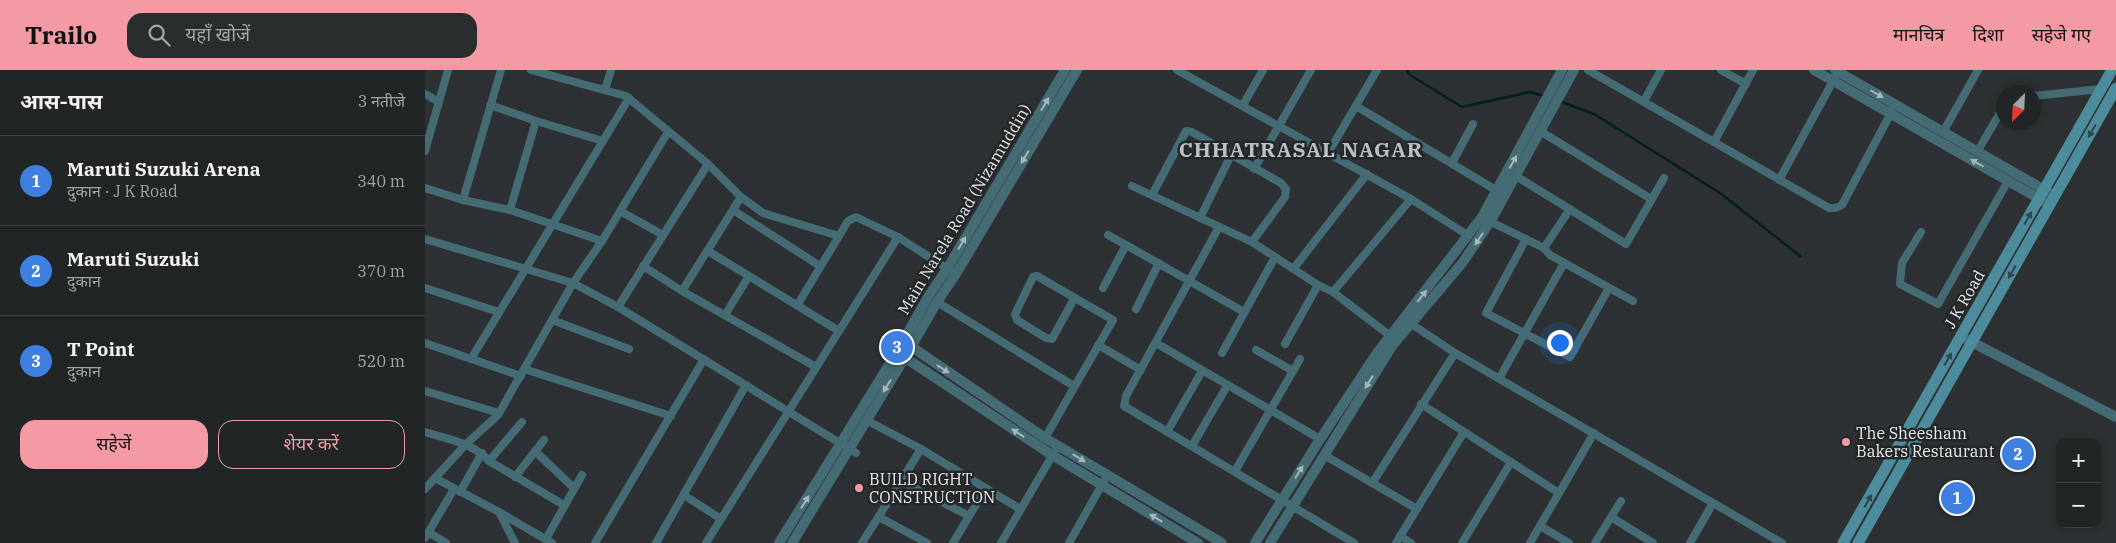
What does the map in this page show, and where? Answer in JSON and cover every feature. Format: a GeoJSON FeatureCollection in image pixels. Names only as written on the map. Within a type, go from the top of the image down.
{"type":"FeatureCollection","features":[{"type":"Feature","properties":{"kind":"main road","name":"J K Road"},"geometry":{"type":"LineString","coordinates":[[1843,543],[2112,70]]}},
{"type":"Feature","properties":{"kind":"main road","name":"J K Road"},"geometry":{"type":"LineString","coordinates":[[1858,543],[2116,88]]}},
{"type":"Feature","properties":{"kind":"street"},"geometry":{"type":"LineString","coordinates":[[425,148],[448,70]]}},
{"type":"Feature","properties":{"kind":"street"},"geometry":{"type":"LineString","coordinates":[[463,200],[501,70]]}},
{"type":"Feature","properties":{"kind":"street"},"geometry":{"type":"LineString","coordinates":[[531,70],[629,98],[708,164],[741,197],[763,213],[839,236]]}},
{"type":"Feature","properties":{"kind":"street"},"geometry":{"type":"LineString","coordinates":[[605,90],[611,70]]}},
{"type":"Feature","properties":{"kind":"street","name":"Main Narela Road (Nizamuddin)"},"geometry":{"type":"LineString","coordinates":[[907,344],[937,302],[951,272],[1065,70]]}},
{"type":"Feature","properties":{"kind":"street","name":"Main Narela Road (Nizamuddin)"},"geometry":{"type":"LineString","coordinates":[[792,543],[866,420],[907,344],[928,297],[951,272],[1077,70]]}},
{"type":"Feature","properties":{"kind":"street"},"geometry":{"type":"LineString","coordinates":[[1177,70],[1411,199],[1469,236]]}},
{"type":"Feature","properties":{"kind":"street"},"geometry":{"type":"LineString","coordinates":[[1243,105],[1263,70]]}},
{"type":"Feature","properties":{"kind":"street"},"geometry":{"type":"LineString","coordinates":[[1254,169],[1311,70]]}},
{"type":"Feature","properties":{"kind":"street"},"geometry":{"type":"LineString","coordinates":[[1328,153],[1377,70]]}},
{"type":"Feature","properties":{"kind":"street"},"geometry":{"type":"LineString","coordinates":[[1501,194],[1516,176],[1574,70]]}},
{"type":"Feature","properties":{"kind":"street"},"geometry":{"type":"LineString","coordinates":[[1588,70],[1829,208],[1837,208],[1842,205],[1893,109]]}},
{"type":"Feature","properties":{"kind":"street"},"geometry":{"type":"LineString","coordinates":[[1644,101],[1661,70]]}},
{"type":"Feature","properties":{"kind":"street"},"geometry":{"type":"LineString","coordinates":[[1721,70],[1746,84]]}},
{"type":"Feature","properties":{"kind":"street"},"geometry":{"type":"LineString","coordinates":[[1714,142],[1753,70]]}},
{"type":"Feature","properties":{"kind":"street"},"geometry":{"type":"LineString","coordinates":[[1813,70],[1835,74],[2008,181],[2041,194]]}},
{"type":"Feature","properties":{"kind":"street"},"geometry":{"type":"LineString","coordinates":[[1943,132],[1978,70]]}},
{"type":"Feature","properties":{"kind":"street"},"geometry":{"type":"LineString","coordinates":[[1255,543],[1320,439],[1393,339],[1463,262],[1501,194],[1559,71]]}},
{"type":"Feature","properties":{"kind":"street"},"geometry":{"type":"LineString","coordinates":[[1779,180],[1835,74]]}},
{"type":"Feature","properties":{"kind":"street"},"geometry":{"type":"LineString","coordinates":[[2041,95],[2101,89]]}},
{"type":"Feature","properties":{"kind":"street"},"geometry":{"type":"LineString","coordinates":[[425,94],[439,102]]}},
{"type":"Feature","properties":{"kind":"street"},"geometry":{"type":"LineString","coordinates":[[471,359],[629,98]]}},
{"type":"Feature","properties":{"kind":"street"},"geometry":{"type":"LineString","coordinates":[[491,105],[536,122],[603,142]]}},
{"type":"Feature","properties":{"kind":"street"},"geometry":{"type":"LineString","coordinates":[[1356,106],[1501,194]]}},
{"type":"Feature","properties":{"kind":"street"},"geometry":{"type":"LineString","coordinates":[[1893,109],[1943,132],[2052,201]]}},
{"type":"Feature","properties":{"kind":"street"},"geometry":{"type":"LineString","coordinates":[[1977,152],[1996,120]]}},
{"type":"Feature","properties":{"kind":"street"},"geometry":{"type":"LineString","coordinates":[[510,210],[536,122]]}},
{"type":"Feature","properties":{"kind":"street"},"geometry":{"type":"LineString","coordinates":[[1452,163],[1473,124]]}},
{"type":"Feature","properties":{"kind":"street"},"geometry":{"type":"LineString","coordinates":[[1153,195],[1186,131],[1281,183],[1286,189],[1285,197],[1253,242]]}},
{"type":"Feature","properties":{"kind":"street"},"geometry":{"type":"LineString","coordinates":[[1540,131],[1651,199]]}},
{"type":"Feature","properties":{"kind":"street"},"geometry":{"type":"LineString","coordinates":[[425,490],[467,444],[499,413],[573,283],[602,241],[668,132]]}},
{"type":"Feature","properties":{"kind":"street"},"geometry":{"type":"LineString","coordinates":[[1200,218],[1231,155]]}},
{"type":"Feature","properties":{"kind":"street"},"geometry":{"type":"LineString","coordinates":[[619,307],[708,164]]}},
{"type":"Feature","properties":{"kind":"street"},"geometry":{"type":"LineString","coordinates":[[1294,268],[1367,174]]}},
{"type":"Feature","properties":{"kind":"street"},"geometry":{"type":"LineString","coordinates":[[1516,176],[1626,244],[1664,178]]}},
{"type":"Feature","properties":{"kind":"street"},"geometry":{"type":"LineString","coordinates":[[1921,232],[1902,263],[1900,284],[1938,304],[2008,181]]}},
{"type":"Feature","properties":{"kind":"street"},"geometry":{"type":"LineString","coordinates":[[1132,186],[1253,242],[1318,285],[1333,292],[1393,339]]}},
{"type":"Feature","properties":{"kind":"street"},"geometry":{"type":"LineString","coordinates":[[425,188],[463,200],[510,210],[602,241]]}},
{"type":"Feature","properties":{"kind":"street"},"geometry":{"type":"LineString","coordinates":[[682,291],[741,197]]}},
{"type":"Feature","properties":{"kind":"street"},"geometry":{"type":"LineString","coordinates":[[1333,292],[1411,199]]}},
{"type":"Feature","properties":{"kind":"street"},"geometry":{"type":"LineString","coordinates":[[1544,248],[1570,209]]}},
{"type":"Feature","properties":{"kind":"street"},"geometry":{"type":"LineString","coordinates":[[733,210],[820,266]]}},
{"type":"Feature","properties":{"kind":"street"},"geometry":{"type":"LineString","coordinates":[[620,211],[663,235]]}},
{"type":"Feature","properties":{"kind":"street"},"geometry":{"type":"LineString","coordinates":[[798,304],[849,221],[856,217],[898,237],[951,272]]}},
{"type":"Feature","properties":{"kind":"street"},"geometry":{"type":"LineString","coordinates":[[1407,322],[1469,236],[1486,220]]}},
{"type":"Feature","properties":{"kind":"street"},"geometry":{"type":"LineString","coordinates":[[1486,220],[1544,248],[1550,255],[1633,302]]}},
{"type":"Feature","properties":{"kind":"street"},"geometry":{"type":"LineString","coordinates":[[1219,227],[1126,396],[1124,406],[1354,543]]}},
{"type":"Feature","properties":{"kind":"street"},"geometry":{"type":"LineString","coordinates":[[1108,235],[1244,312]]}},
{"type":"Feature","properties":{"kind":"street"},"geometry":{"type":"LineString","coordinates":[[705,543],[898,237]]}},
{"type":"Feature","properties":{"kind":"street"},"geometry":{"type":"LineString","coordinates":[[425,239],[573,283],[619,307],[849,448]]}},
{"type":"Feature","properties":{"kind":"street"},"geometry":{"type":"LineString","coordinates":[[1526,239],[1486,313],[1570,357],[1609,288]]}},
{"type":"Feature","properties":{"kind":"street"},"geometry":{"type":"LineString","coordinates":[[1103,288],[1126,245]]}},
{"type":"Feature","properties":{"kind":"street"},"geometry":{"type":"LineString","coordinates":[[708,251],[798,304],[839,331]]}},
{"type":"Feature","properties":{"kind":"street"},"geometry":{"type":"LineString","coordinates":[[1222,353],[1275,257]]}},
{"type":"Feature","properties":{"kind":"street"},"geometry":{"type":"LineString","coordinates":[[1136,309],[1159,263]]}},
{"type":"Feature","properties":{"kind":"street"},"geometry":{"type":"LineString","coordinates":[[1500,377],[1564,263]]}},
{"type":"Feature","properties":{"kind":"street"},"geometry":{"type":"LineString","coordinates":[[643,266],[682,291],[816,368]]}},
{"type":"Feature","properties":{"kind":"street"},"geometry":{"type":"LineString","coordinates":[[725,315],[749,276]]}},
{"type":"Feature","properties":{"kind":"street"},"geometry":{"type":"LineString","coordinates":[[1045,438],[1113,320],[1037,276],[1033,277],[1015,314],[1017,320],[1052,340],[1074,299]]}},
{"type":"Feature","properties":{"kind":"street"},"geometry":{"type":"LineString","coordinates":[[1285,344],[1318,285]]}},
{"type":"Feature","properties":{"kind":"street"},"geometry":{"type":"LineString","coordinates":[[425,288],[499,312]]}},
{"type":"Feature","properties":{"kind":"street"},"geometry":{"type":"LineString","coordinates":[[937,302],[1074,386]]}},
{"type":"Feature","properties":{"kind":"street"},"geometry":{"type":"LineString","coordinates":[[552,320],[629,349]]}},
{"type":"Feature","properties":{"kind":"street"},"geometry":{"type":"LineString","coordinates":[[1407,322],[1782,543]]}},
{"type":"Feature","properties":{"kind":"street"},"geometry":{"type":"LineString","coordinates":[[1961,336],[2116,417]]}},
{"type":"Feature","properties":{"kind":"street"},"geometry":{"type":"LineString","coordinates":[[1270,543],[1393,339]]}},
{"type":"Feature","properties":{"kind":"street"},"geometry":{"type":"LineString","coordinates":[[425,343],[471,359],[671,416]]}},
{"type":"Feature","properties":{"kind":"street"},"geometry":{"type":"LineString","coordinates":[[1156,343],[1320,439]]}},
{"type":"Feature","properties":{"kind":"street"},"geometry":{"type":"LineString","coordinates":[[907,344],[1045,438],[1222,543]]}},
{"type":"Feature","properties":{"kind":"street"},"geometry":{"type":"LineString","coordinates":[[1098,345],[1141,370]]}},
{"type":"Feature","properties":{"kind":"street"},"geometry":{"type":"LineString","coordinates":[[1256,350],[1293,371]]}},
{"type":"Feature","properties":{"kind":"street"},"geometry":{"type":"LineString","coordinates":[[1373,482],[1455,352]]}},
{"type":"Feature","properties":{"kind":"street"},"geometry":{"type":"LineString","coordinates":[[901,355],[1052,455],[1198,543]]}},
{"type":"Feature","properties":{"kind":"street","name":"Main Narela Road (Nizamuddin)"},"geometry":{"type":"LineString","coordinates":[[779,543],[849,448],[901,355]]}},
{"type":"Feature","properties":{"kind":"street"},"geometry":{"type":"LineString","coordinates":[[596,543],[704,359]]}},
{"type":"Feature","properties":{"kind":"street"},"geometry":{"type":"LineString","coordinates":[[1235,471],[1300,359]]}},
{"type":"Feature","properties":{"kind":"street"},"geometry":{"type":"LineString","coordinates":[[1167,432],[1201,371]]}},
{"type":"Feature","properties":{"kind":"street"},"geometry":{"type":"LineString","coordinates":[[656,543],[746,385]]}},
{"type":"Feature","properties":{"kind":"street"},"geometry":{"type":"LineString","coordinates":[[1192,446],[1227,386]]}},
{"type":"Feature","properties":{"kind":"street"},"geometry":{"type":"LineString","coordinates":[[425,391],[499,413]]}},
{"type":"Feature","properties":{"kind":"street"},"geometry":{"type":"LineString","coordinates":[[1421,404],[1559,493]]}},
{"type":"Feature","properties":{"kind":"street"},"geometry":{"type":"LineString","coordinates":[[866,420],[921,449],[1021,509]]}},
{"type":"Feature","properties":{"kind":"street"},"geometry":{"type":"LineString","coordinates":[[489,461],[522,422]]}},
{"type":"Feature","properties":{"kind":"street"},"geometry":{"type":"LineString","coordinates":[[425,432],[467,444],[482,453],[489,461],[564,505]]}},
{"type":"Feature","properties":{"kind":"street"},"geometry":{"type":"LineString","coordinates":[[1411,543],[1398,540],[1464,432]]}},
{"type":"Feature","properties":{"kind":"street"},"geometry":{"type":"LineString","coordinates":[[1530,543],[1594,433]]}},
{"type":"Feature","properties":{"kind":"street"},"geometry":{"type":"LineString","coordinates":[[515,477],[544,440]]}},
{"type":"Feature","properties":{"kind":"street"},"geometry":{"type":"LineString","coordinates":[[1001,543],[1058,445]]}},
{"type":"Feature","properties":{"kind":"street"},"geometry":{"type":"LineString","coordinates":[[862,543],[921,449]]}},
{"type":"Feature","properties":{"kind":"street"},"geometry":{"type":"LineString","coordinates":[[535,451],[574,488]]}},
{"type":"Feature","properties":{"kind":"street"},"geometry":{"type":"LineString","coordinates":[[445,543],[426,535],[482,453]]}},
{"type":"Feature","properties":{"kind":"street"},"geometry":{"type":"LineString","coordinates":[[1324,454],[1417,509]]}},
{"type":"Feature","properties":{"kind":"street"},"geometry":{"type":"LineString","coordinates":[[1462,543],[1511,462]]}},
{"type":"Feature","properties":{"kind":"street"},"geometry":{"type":"LineString","coordinates":[[1069,543],[1108,474]]}},
{"type":"Feature","properties":{"kind":"street"},"geometry":{"type":"LineString","coordinates":[[535,543],[546,539],[582,475]]}},
{"type":"Feature","properties":{"kind":"street"},"geometry":{"type":"LineString","coordinates":[[435,478],[546,539]]}},
{"type":"Feature","properties":{"kind":"street"},"geometry":{"type":"LineString","coordinates":[[901,481],[969,516]]}},
{"type":"Feature","properties":{"kind":"street"},"geometry":{"type":"LineString","coordinates":[[953,543],[986,488]]}},
{"type":"Feature","properties":{"kind":"street"},"geometry":{"type":"LineString","coordinates":[[684,495],[721,519]]}},
{"type":"Feature","properties":{"kind":"street"},"geometry":{"type":"LineString","coordinates":[[1595,543],[1621,501]]}},
{"type":"Feature","properties":{"kind":"street"},"geometry":{"type":"LineString","coordinates":[[1690,543],[1713,503]]}},
{"type":"Feature","properties":{"kind":"street"},"geometry":{"type":"LineString","coordinates":[[499,512],[515,543]]}},
{"type":"Feature","properties":{"kind":"street"},"geometry":{"type":"LineString","coordinates":[[879,517],[927,543]]}},
{"type":"Feature","properties":{"kind":"street"},"geometry":{"type":"LineString","coordinates":[[1611,517],[1653,543]]}},
{"type":"Feature","properties":{"kind":"street"},"geometry":{"type":"LineString","coordinates":[[1540,526],[1569,543]]}},
{"type":"Feature","properties":{"kind":"waterway"},"geometry":{"type":"LineString","coordinates":[[1407,70],[1410,75],[1462,107],[1530,92],[1544,96]]}},
{"type":"Feature","properties":{"kind":"waterway"},"geometry":{"type":"LineString","coordinates":[[1559,101],[1594,114],[1720,193],[1800,256]]}},
{"type":"Feature","properties":{"kind":"place","name":"T Point"},"geometry":{"type":"Point","coordinates":[897,347]}},
{"type":"Feature","properties":{"kind":"place","name":"The Sheesham Bakers Restaurant"},"geometry":{"type":"Point","coordinates":[1846,442]}},
{"type":"Feature","properties":{"kind":"place","name":"Maruti Suzuki"},"geometry":{"type":"Point","coordinates":[2018,454]}},
{"type":"Feature","properties":{"kind":"place","name":"BUILD RIGHT CONSTRUCTION"},"geometry":{"type":"Point","coordinates":[859,488]}},
{"type":"Feature","properties":{"kind":"place","name":"Maruti Suzuki Arena"},"geometry":{"type":"Point","coordinates":[1957,498]}},
{"type":"Feature","properties":{"kind":"district","name":"CHHATRASAL NAGAR"},"geometry":{"type":"Point","coordinates":[1301,150]}}]}
